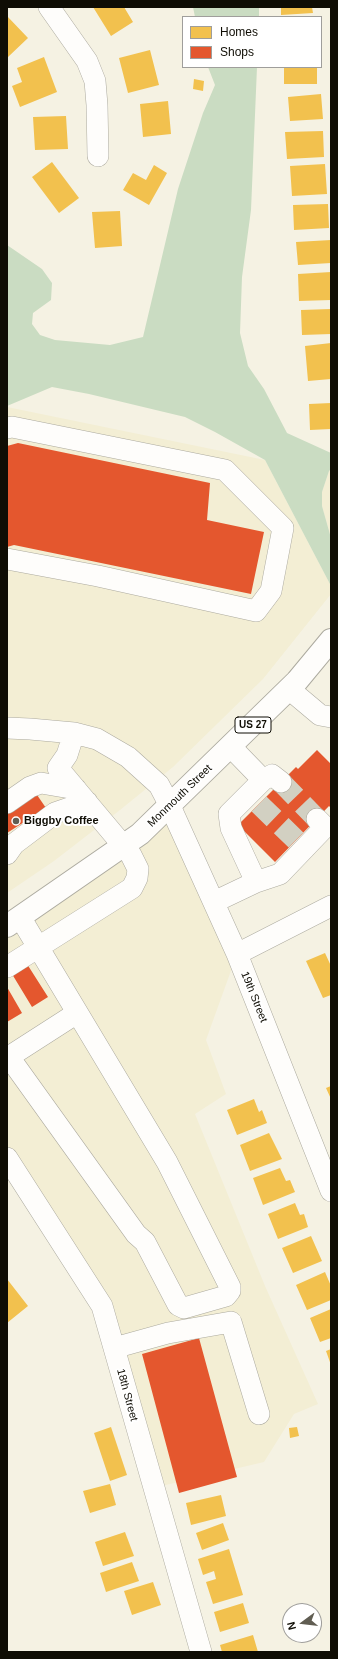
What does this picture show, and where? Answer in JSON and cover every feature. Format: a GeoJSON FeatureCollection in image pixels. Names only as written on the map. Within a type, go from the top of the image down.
{"type":"FeatureCollection","features":[{"type":"Feature","properties":{"kind":"main road","name":"Monmouth Street"},"geometry":{"type":"LineString","coordinates":[[14,921],[124,847],[140,834],[289,689],[331,640]]}},
{"type":"Feature","properties":{"kind":"street"},"geometry":{"type":"LineString","coordinates":[[49,7],[87,61],[95,81],[98,156]]}},
{"type":"Feature","properties":{"kind":"street"},"geometry":{"type":"LineString","coordinates":[[7,428],[12,426],[225,470],[283,528],[271,591],[256,611],[98,576],[7,558]]}},
{"type":"Feature","properties":{"kind":"street"},"geometry":{"type":"LineString","coordinates":[[289,689],[320,715],[331,718]]}},
{"type":"Feature","properties":{"kind":"street","name":"19th Street"},"geometry":{"type":"LineString","coordinates":[[7,728],[30,728],[74,733],[97,739],[128,757],[159,785],[237,954],[331,1190]]}},
{"type":"Feature","properties":{"kind":"street"},"geometry":{"type":"LineString","coordinates":[[7,967],[132,888],[137,878],[138,869],[131,855],[58,768],[67,755],[74,733]]}},
{"type":"Feature","properties":{"kind":"street"},"geometry":{"type":"LineString","coordinates":[[231,747],[263,790],[229,814],[231,828],[256,882]]}},
{"type":"Feature","properties":{"kind":"street"},"geometry":{"type":"LineString","coordinates":[[7,803],[30,787],[40,783],[82,796]]}},
{"type":"Feature","properties":{"kind":"street"},"geometry":{"type":"LineString","coordinates":[[7,854],[14,844],[55,813],[82,796]]}},
{"type":"Feature","properties":{"kind":"street"},"geometry":{"type":"LineString","coordinates":[[214,902],[256,882],[280,874],[300,845],[325,827],[317,819]]}},
{"type":"Feature","properties":{"kind":"street"},"geometry":{"type":"LineString","coordinates":[[237,954],[331,906]]}},
{"type":"Feature","properties":{"kind":"street"},"geometry":{"type":"LineString","coordinates":[[14,921],[38,947],[168,1162],[230,1286],[230,1291],[226,1296],[184,1308],[178,1306],[145,1242],[136,1234],[8,1057],[77,1013]]}},
{"type":"Feature","properties":{"kind":"street","name":"18th Street"},"geometry":{"type":"LineString","coordinates":[[7,1158],[102,1306],[200,1652]]}},
{"type":"Feature","properties":{"kind":"street"},"geometry":{"type":"LineString","coordinates":[[114,1348],[168,1333],[231,1322],[259,1414]]}},
{"type":"Feature","properties":{"kind":"shaded area"},"geometry":{"type":"Polygon","coordinates":[[[7,407],[265,460],[331,586],[331,594],[263,679],[173,767],[54,861],[7,893],[7,407]]]}},
{"type":"Feature","properties":{"kind":"shaded area"},"geometry":{"type":"Polygon","coordinates":[[[331,469],[331,538],[322,506],[322,492],[331,469]]]}},
{"type":"Feature","properties":{"kind":"shaded area"},"geometry":{"type":"Polygon","coordinates":[[[170,806],[237,954],[206,1040],[226,1094],[195,1114],[265,1286],[318,1404],[294,1414],[264,1462],[153,1488],[114,1348],[7,1158],[7,926],[170,806]]]}},
{"type":"Feature","properties":{"kind":"green space"},"geometry":{"type":"Polygon","coordinates":[[[193,7],[259,7],[259,16],[195,16],[193,7]]]}},
{"type":"Feature","properties":{"kind":"green space"},"geometry":{"type":"Polygon","coordinates":[[[208,68],[257,68],[251,210],[242,277],[240,333],[248,366],[264,389],[287,433],[331,453],[331,469],[322,492],[322,506],[331,538],[331,586],[265,460],[215,432],[185,417],[89,394],[52,387],[7,406],[7,245],[42,269],[52,283],[51,300],[33,313],[32,324],[40,335],[55,340],[110,345],[143,337],[178,189],[203,113],[215,85],[208,68]]]}},
{"type":"Feature","properties":{"kind":"building: Homes"},"geometry":{"type":"Polygon","coordinates":[[[93,7],[124,7],[133,22],[111,36],[93,7]]]}},
{"type":"Feature","properties":{"kind":"building: Homes"},"geometry":{"type":"Polygon","coordinates":[[[281,7],[312,7],[313,13],[281,15],[281,7]]]}},
{"type":"Feature","properties":{"kind":"building: Homes"},"geometry":{"type":"Polygon","coordinates":[[[7,16],[28,38],[8,57],[7,56],[7,16]]]}},
{"type":"Feature","properties":{"kind":"building: Homes"},"geometry":{"type":"Polygon","coordinates":[[[150,50],[159,85],[128,93],[119,58],[150,50]]]}},
{"type":"Feature","properties":{"kind":"building: Homes"},"geometry":{"type":"Polygon","coordinates":[[[44,57],[57,92],[20,107],[12,86],[22,82],[17,68],[44,57]]]}},
{"type":"Feature","properties":{"kind":"building: Homes"},"geometry":{"type":"Polygon","coordinates":[[[284,68],[317,68],[317,84],[284,84],[284,68]]]}},
{"type":"Feature","properties":{"kind":"building: Homes"},"geometry":{"type":"Polygon","coordinates":[[[194,79],[204,81],[203,91],[193,89],[194,79]]]}},
{"type":"Feature","properties":{"kind":"building: Homes"},"geometry":{"type":"Polygon","coordinates":[[[321,94],[323,119],[290,121],[288,97],[321,94]]]}},
{"type":"Feature","properties":{"kind":"building: Homes"},"geometry":{"type":"Polygon","coordinates":[[[168,101],[171,134],[143,137],[140,104],[168,101]]]}},
{"type":"Feature","properties":{"kind":"building: Homes"},"geometry":{"type":"Polygon","coordinates":[[[66,116],[68,149],[35,150],[33,117],[66,116]]]}},
{"type":"Feature","properties":{"kind":"building: Homes"},"geometry":{"type":"Polygon","coordinates":[[[323,131],[324,157],[287,159],[285,132],[323,131]]]}},
{"type":"Feature","properties":{"kind":"building: Homes"},"geometry":{"type":"Polygon","coordinates":[[[52,162],[79,198],[59,213],[32,177],[52,162]]]}},
{"type":"Feature","properties":{"kind":"building: Homes"},"geometry":{"type":"Polygon","coordinates":[[[325,164],[327,194],[292,196],[290,166],[325,164]]]}},
{"type":"Feature","properties":{"kind":"building: Homes"},"geometry":{"type":"Polygon","coordinates":[[[154,165],[167,173],[149,205],[123,190],[133,173],[146,180],[154,165]]]}},
{"type":"Feature","properties":{"kind":"building: Homes"},"geometry":{"type":"Polygon","coordinates":[[[328,204],[329,228],[294,230],[293,205],[328,204]]]}},
{"type":"Feature","properties":{"kind":"building: Homes"},"geometry":{"type":"Polygon","coordinates":[[[120,211],[122,246],[95,248],[92,212],[120,211]]]}},
{"type":"Feature","properties":{"kind":"building: Homes"},"geometry":{"type":"Polygon","coordinates":[[[331,240],[331,263],[298,265],[296,242],[331,240]]]}},
{"type":"Feature","properties":{"kind":"building: Homes"},"geometry":{"type":"Polygon","coordinates":[[[331,272],[331,300],[299,301],[298,274],[331,272]]]}},
{"type":"Feature","properties":{"kind":"building: Homes"},"geometry":{"type":"Polygon","coordinates":[[[331,309],[331,334],[302,335],[301,310],[331,309]]]}},
{"type":"Feature","properties":{"kind":"building: Homes"},"geometry":{"type":"Polygon","coordinates":[[[331,343],[331,379],[308,381],[305,346],[331,343]]]}},
{"type":"Feature","properties":{"kind":"building: Homes"},"geometry":{"type":"Polygon","coordinates":[[[331,403],[331,429],[310,430],[309,404],[331,403]]]}},
{"type":"Feature","properties":{"kind":"building: Homes"},"geometry":{"type":"Polygon","coordinates":[[[325,953],[331,966],[331,995],[323,998],[306,961],[325,953]]]}},
{"type":"Feature","properties":{"kind":"building: Homes"},"geometry":{"type":"Polygon","coordinates":[[[331,1086],[331,1099],[326,1088],[331,1086]]]}},
{"type":"Feature","properties":{"kind":"building: Homes"},"geometry":{"type":"Polygon","coordinates":[[[254,1099],[259,1112],[262,1110],[267,1123],[237,1135],[227,1110],[254,1099]]]}},
{"type":"Feature","properties":{"kind":"building: Homes"},"geometry":{"type":"Polygon","coordinates":[[[269,1133],[282,1159],[250,1171],[240,1145],[269,1133]]]}},
{"type":"Feature","properties":{"kind":"building: Homes"},"geometry":{"type":"Polygon","coordinates":[[[280,1168],[286,1181],[290,1180],[295,1192],[263,1205],[253,1178],[280,1168]]]}},
{"type":"Feature","properties":{"kind":"building: Homes"},"geometry":{"type":"Polygon","coordinates":[[[295,1203],[300,1215],[304,1214],[308,1227],[278,1239],[268,1214],[295,1203]]]}},
{"type":"Feature","properties":{"kind":"building: Homes"},"geometry":{"type":"Polygon","coordinates":[[[311,1236],[322,1261],[293,1273],[282,1248],[311,1236]]]}},
{"type":"Feature","properties":{"kind":"building: Homes"},"geometry":{"type":"Polygon","coordinates":[[[325,1272],[331,1286],[331,1300],[307,1310],[296,1285],[325,1272]]]}},
{"type":"Feature","properties":{"kind":"building: Homes"},"geometry":{"type":"Polygon","coordinates":[[[7,1279],[28,1306],[7,1323],[7,1279]]]}},
{"type":"Feature","properties":{"kind":"building: Homes"},"geometry":{"type":"Polygon","coordinates":[[[331,1309],[331,1338],[320,1342],[310,1318],[331,1309]]]}},
{"type":"Feature","properties":{"kind":"building: Homes"},"geometry":{"type":"Polygon","coordinates":[[[331,1349],[331,1365],[326,1351],[331,1349]]]}},
{"type":"Feature","properties":{"kind":"building: Homes"},"geometry":{"type":"Polygon","coordinates":[[[111,1427],[127,1475],[110,1481],[94,1433],[111,1427]]]}},
{"type":"Feature","properties":{"kind":"building: Homes"},"geometry":{"type":"Polygon","coordinates":[[[297,1427],[299,1436],[290,1438],[289,1428],[297,1427]]]}},
{"type":"Feature","properties":{"kind":"building: Homes"},"geometry":{"type":"Polygon","coordinates":[[[110,1484],[116,1505],[90,1513],[83,1491],[110,1484]]]}},
{"type":"Feature","properties":{"kind":"building: Homes"},"geometry":{"type":"Polygon","coordinates":[[[221,1495],[226,1516],[191,1525],[186,1503],[221,1495]]]}},
{"type":"Feature","properties":{"kind":"building: Homes"},"geometry":{"type":"Polygon","coordinates":[[[223,1523],[229,1540],[202,1550],[196,1533],[223,1523]]]}},
{"type":"Feature","properties":{"kind":"building: Homes"},"geometry":{"type":"Polygon","coordinates":[[[125,1532],[134,1556],[103,1566],[95,1542],[125,1532]]]}},
{"type":"Feature","properties":{"kind":"building: Homes"},"geometry":{"type":"Polygon","coordinates":[[[229,1549],[243,1595],[213,1604],[206,1582],[216,1579],[214,1571],[203,1575],[198,1559],[229,1549]]]}},
{"type":"Feature","properties":{"kind":"building: Homes"},"geometry":{"type":"Polygon","coordinates":[[[132,1562],[139,1581],[106,1592],[100,1573],[132,1562]]]}},
{"type":"Feature","properties":{"kind":"building: Homes"},"geometry":{"type":"Polygon","coordinates":[[[153,1582],[161,1605],[132,1615],[124,1591],[153,1582]]]}},
{"type":"Feature","properties":{"kind":"building: Homes"},"geometry":{"type":"Polygon","coordinates":[[[243,1603],[249,1623],[220,1632],[214,1612],[243,1603]]]}},
{"type":"Feature","properties":{"kind":"building: Homes"},"geometry":{"type":"Polygon","coordinates":[[[253,1635],[258,1652],[222,1652],[220,1645],[253,1635]]]}},
{"type":"Feature","properties":{"kind":"building: Shops"},"geometry":{"type":"Polygon","coordinates":[[[18,443],[210,483],[207,520],[264,532],[251,594],[14,545],[7,547],[7,446],[18,443]]]}},
{"type":"Feature","properties":{"kind":"building: Shops"},"geometry":{"type":"Polygon","coordinates":[[[317,750],[331,764],[331,808],[329,806],[275,862],[238,825],[296,767],[298,769],[317,750]]]}},
{"type":"Feature","properties":{"kind":"building: Shops","name":"Biggby Coffee"},"geometry":{"type":"Polygon","coordinates":[[[35,792],[46,808],[7,833],[7,809],[35,792]]]}},
{"type":"Feature","properties":{"kind":"building: Shops"},"geometry":{"type":"Polygon","coordinates":[[[27,964],[48,997],[32,1007],[12,974],[27,964]]]}},
{"type":"Feature","properties":{"kind":"building: Shops"},"geometry":{"type":"Polygon","coordinates":[[[7,987],[22,1013],[7,1022],[7,987]]]}},
{"type":"Feature","properties":{"kind":"building: Shops"},"geometry":{"type":"Polygon","coordinates":[[[199,1338],[237,1477],[179,1493],[142,1354],[199,1338]]]}},
{"type":"Feature","properties":{"kind":"tunnel"},"geometry":{"type":"LineString","coordinates":[[281,782],[317,819]]}},
{"type":"Feature","properties":{"kind":"tunnel"},"geometry":{"type":"LineString","coordinates":[[259,804],[296,840]]}},
{"type":"Feature","properties":{"kind":"place","name":"Biggby Coffee"},"geometry":{"type":"Point","coordinates":[16,821]}}]}
